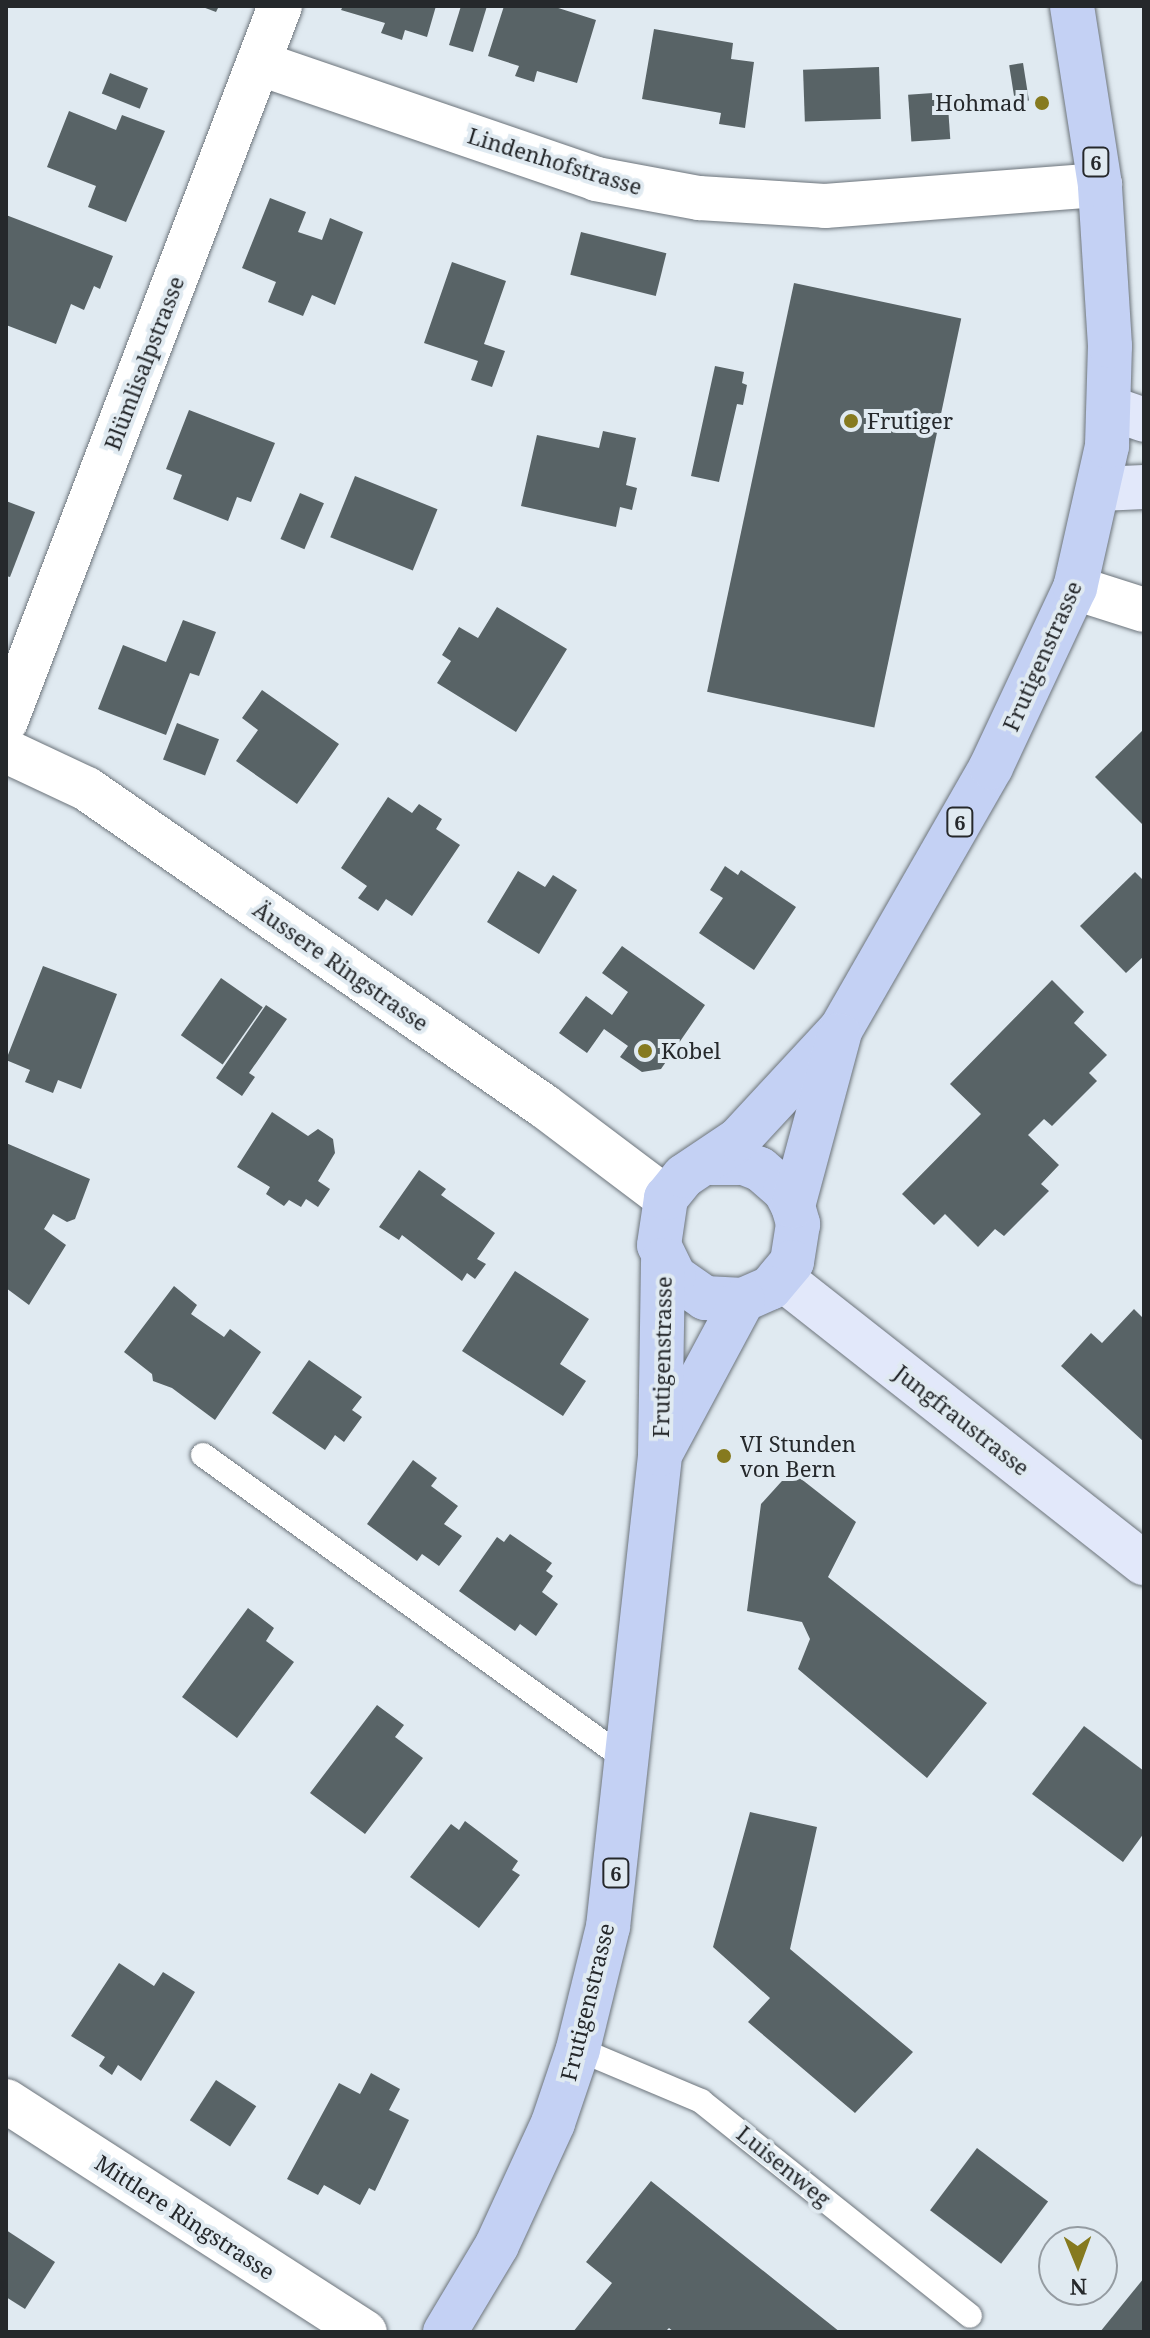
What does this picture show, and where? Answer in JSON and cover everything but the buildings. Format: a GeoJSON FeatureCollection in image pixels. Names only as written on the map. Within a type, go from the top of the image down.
{"type":"FeatureCollection","features":[{"type":"Feature","properties":{"kind":"main road","name":"Frutigenstrasse"},"geometry":{"type":"LineString","coordinates":[[710,1163],[841,1029],[991,767],[1075,588],[1100,489],[1127,414],[1110,320],[1100,185],[1072,6]]}},
{"type":"Feature","properties":{"kind":"main road","name":"Frutigenstrasse"},"geometry":{"type":"LineString","coordinates":[[793,1206],[841,1029]]}},
{"type":"Feature","properties":{"kind":"main road"},"geometry":{"type":"LineString","coordinates":[[710,1163],[744,1163],[760,1169],[785,1191],[793,1206],[797,1243],[780,1277],[743,1300],[705,1298],[688,1289],[663,1260],[657,1229],[666,1198],[684,1176],[710,1163]]}},
{"type":"Feature","properties":{"kind":"main road","name":"Frutigenstrasse"},"geometry":{"type":"LineString","coordinates":[[445,2332],[527,2184],[578,2049],[608,1927],[660,1454],[663,1260]]}},
{"type":"Feature","properties":{"kind":"main road","name":"Frutigenstrasse"},"geometry":{"type":"LineString","coordinates":[[660,1454],[743,1300]]}},
{"type":"Feature","properties":{"kind":"street","name":"Blümlisalpstrasse"},"geometry":{"type":"LineString","coordinates":[[6,721],[261,64],[280,6]]}},
{"type":"Feature","properties":{"kind":"street","name":"Lindenhofstrasse"},"geometry":{"type":"LineString","coordinates":[[261,64],[596,179],[699,198],[825,206],[1100,185]]}},
{"type":"Feature","properties":{"kind":"street"},"geometry":{"type":"LineString","coordinates":[[1100,489],[1144,487]]}},
{"type":"Feature","properties":{"kind":"street"},"geometry":{"type":"LineString","coordinates":[[1075,588],[1144,610]]}},
{"type":"Feature","properties":{"kind":"street","name":"Äussere Ringstrasse"},"geometry":{"type":"LineString","coordinates":[[6,751],[87,789],[544,1106],[666,1198]]}},
{"type":"Feature","properties":{"kind":"street","name":"Jungfraustrasse"},"geometry":{"type":"LineString","coordinates":[[780,1277],[1144,1563]]}},
{"type":"Feature","properties":{"kind":"street","name":"Mittlere Ringstrasse"},"geometry":{"type":"LineString","coordinates":[[6,2101],[365,2332]]}},
{"type":"Feature","properties":{"kind":"lane"},"geometry":{"type":"LineString","coordinates":[[203,1455],[628,1761]]}},
{"type":"Feature","properties":{"kind":"lane","name":"Luisenweg"},"geometry":{"type":"LineString","coordinates":[[578,2049],[701,2101],[970,2316]]}},
{"type":"Feature","properties":{"kind":"place","name":"Hohmad"},"geometry":{"type":"Point","coordinates":[1042,103]}},
{"type":"Feature","properties":{"kind":"place","name":"Frutiger"},"geometry":{"type":"Point","coordinates":[851,421]}},
{"type":"Feature","properties":{"kind":"place","name":"Kobel"},"geometry":{"type":"Point","coordinates":[645,1051]}},
{"type":"Feature","properties":{"kind":"place","name":"VI Stunden von Bern"},"geometry":{"type":"Point","coordinates":[724,1456]}}]}
